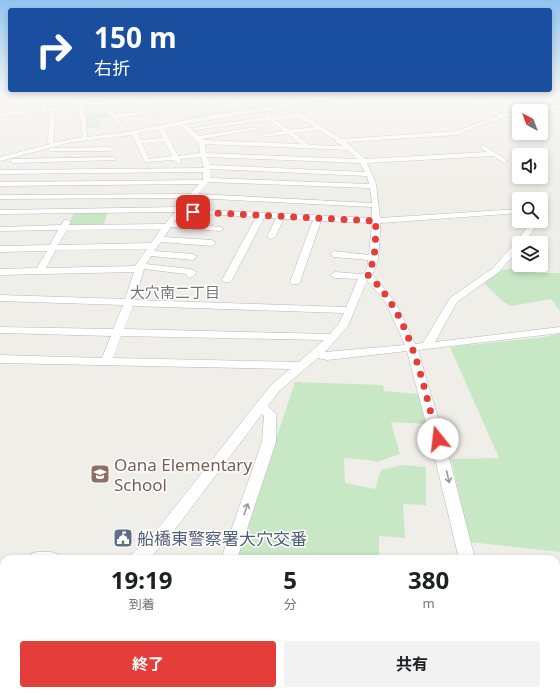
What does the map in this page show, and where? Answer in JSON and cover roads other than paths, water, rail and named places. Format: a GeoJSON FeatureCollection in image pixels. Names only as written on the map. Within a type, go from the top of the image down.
{"type":"FeatureCollection","features":[{"type":"Feature","properties":{"kind":"street"},"geometry":{"type":"LineString","coordinates":[[23,184],[51,150],[53,143],[53,131]]}},
{"type":"Feature","properties":{"kind":"street"},"geometry":{"type":"LineString","coordinates":[[85,131],[85,136]]}},
{"type":"Feature","properties":{"kind":"street"},"geometry":{"type":"LineString","coordinates":[[0,159],[53,143],[85,136],[110,134],[114,131]]}},
{"type":"Feature","properties":{"kind":"street"},"geometry":{"type":"LineString","coordinates":[[53,143],[137,131]]}},
{"type":"Feature","properties":{"kind":"street"},"geometry":{"type":"LineString","coordinates":[[162,131],[177,160]]}},
{"type":"Feature","properties":{"kind":"street"},"geometry":{"type":"LineString","coordinates":[[191,131],[200,139],[242,144],[349,148]]}},
{"type":"Feature","properties":{"kind":"street"},"geometry":{"type":"LineString","coordinates":[[200,139],[240,131]]}},
{"type":"Feature","properties":{"kind":"street"},"geometry":{"type":"LineString","coordinates":[[259,131],[274,145]]}},
{"type":"Feature","properties":{"kind":"street"},"geometry":{"type":"LineString","coordinates":[[264,136],[293,131]]}},
{"type":"Feature","properties":{"kind":"street"},"geometry":{"type":"LineString","coordinates":[[142,555],[165,531],[275,388],[316,354],[343,326],[370,270],[373,258],[376,205],[369,174],[363,161],[349,148],[325,131]]}},
{"type":"Feature","properties":{"kind":"street"},"geometry":{"type":"LineString","coordinates":[[338,140],[457,133],[460,131]]}},
{"type":"Feature","properties":{"kind":"street"},"geometry":{"type":"LineString","coordinates":[[134,132],[147,162],[177,160],[203,155],[363,161],[494,154]]}},
{"type":"Feature","properties":{"kind":"street"},"geometry":{"type":"LineString","coordinates":[[288,132],[307,147]]}},
{"type":"Feature","properties":{"kind":"street"},"geometry":{"type":"LineString","coordinates":[[230,133],[242,144]]}},
{"type":"Feature","properties":{"kind":"street"},"geometry":{"type":"LineString","coordinates":[[108,136],[116,171],[110,183]]}},
{"type":"Feature","properties":{"kind":"street"},"geometry":{"type":"LineString","coordinates":[[139,142],[166,139]]}},
{"type":"Feature","properties":{"kind":"street"},"geometry":{"type":"LineString","coordinates":[[106,361],[129,302],[139,268],[179,210],[204,181],[207,168],[200,139]]}},
{"type":"Feature","properties":{"kind":"street"},"geometry":{"type":"LineString","coordinates":[[238,214],[259,157],[265,145]]}},
{"type":"Feature","properties":{"kind":"street"},"geometry":{"type":"LineString","coordinates":[[294,282],[314,218],[315,193],[322,147]]}},
{"type":"Feature","properties":{"kind":"street"},"geometry":{"type":"LineString","coordinates":[[482,147],[505,161]]}},
{"type":"Feature","properties":{"kind":"street"},"geometry":{"type":"LineString","coordinates":[[51,150],[110,149]]}},
{"type":"Feature","properties":{"kind":"street"},"geometry":{"type":"LineString","coordinates":[[0,159],[114,159]]}},
{"type":"Feature","properties":{"kind":"street"},"geometry":{"type":"LineString","coordinates":[[0,172],[116,171],[207,168],[369,174]]}},
{"type":"Feature","properties":{"kind":"street"},"geometry":{"type":"LineString","coordinates":[[0,184],[204,181],[247,190],[315,193],[372,186]]}},
{"type":"Feature","properties":{"kind":"street"},"geometry":{"type":"LineString","coordinates":[[0,197],[192,196],[247,190],[315,193],[376,205]]}},
{"type":"Feature","properties":{"kind":"street"},"geometry":{"type":"LineString","coordinates":[[40,271],[82,196]]}},
{"type":"Feature","properties":{"kind":"street"},"geometry":{"type":"LineString","coordinates":[[0,212],[179,210],[376,221],[512,211]]}},
{"type":"Feature","properties":{"kind":"street"},"geometry":{"type":"LineString","coordinates":[[227,280],[261,215]]}},
{"type":"Feature","properties":{"kind":"street"},"geometry":{"type":"LineString","coordinates":[[270,237],[281,216]]}},
{"type":"Feature","properties":{"kind":"street"},"geometry":{"type":"LineString","coordinates":[[345,230],[347,220]]}},
{"type":"Feature","properties":{"kind":"street"},"geometry":{"type":"LineString","coordinates":[[0,229],[168,225],[220,228]]}},
{"type":"Feature","properties":{"kind":"street"},"geometry":{"type":"LineString","coordinates":[[0,249],[153,246],[212,243]]}},
{"type":"Feature","properties":{"kind":"street"},"geometry":{"type":"LineString","coordinates":[[153,246],[193,257]]}},
{"type":"Feature","properties":{"kind":"street"},"geometry":{"type":"LineString","coordinates":[[427,346],[453,300],[496,270],[512,253]]}},
{"type":"Feature","properties":{"kind":"street"},"geometry":{"type":"LineString","coordinates":[[334,254],[373,258]]}},
{"type":"Feature","properties":{"kind":"street"},"geometry":{"type":"LineString","coordinates":[[0,272],[139,268],[191,272],[190,275]]}},
{"type":"Feature","properties":{"kind":"street"},"geometry":{"type":"LineString","coordinates":[[335,275],[366,276],[376,283],[400,318],[412,348],[447,470],[466,555]]}},
{"type":"Feature","properties":{"kind":"street"},"geometry":{"type":"LineString","coordinates":[[0,298],[350,310]]}},
{"type":"Feature","properties":{"kind":"street"},"geometry":{"type":"LineString","coordinates":[[0,330],[333,337]]}},
{"type":"Feature","properties":{"kind":"street"},"geometry":{"type":"LineString","coordinates":[[316,354],[327,356],[412,348],[560,330]]}},
{"type":"Feature","properties":{"kind":"street"},"geometry":{"type":"LineString","coordinates":[[0,359],[301,366]]}},
{"type":"Feature","properties":{"kind":"street"},"geometry":{"type":"LineString","coordinates":[[230,555],[269,442],[270,414],[260,407]]}},
{"type":"Feature","properties":{"kind":"place","name":"Oana Elementary School"},"geometry":{"type":"Point","coordinates":[100,474]}},
{"type":"Feature","properties":{"kind":"place","name":"船橋東警察署大穴交番"},"geometry":{"type":"Point","coordinates":[123,538]}},
{"type":"Feature","properties":{"kind":"district","name":"大穴南二丁目"},"geometry":{"type":"Point","coordinates":[175,292]}}]}
